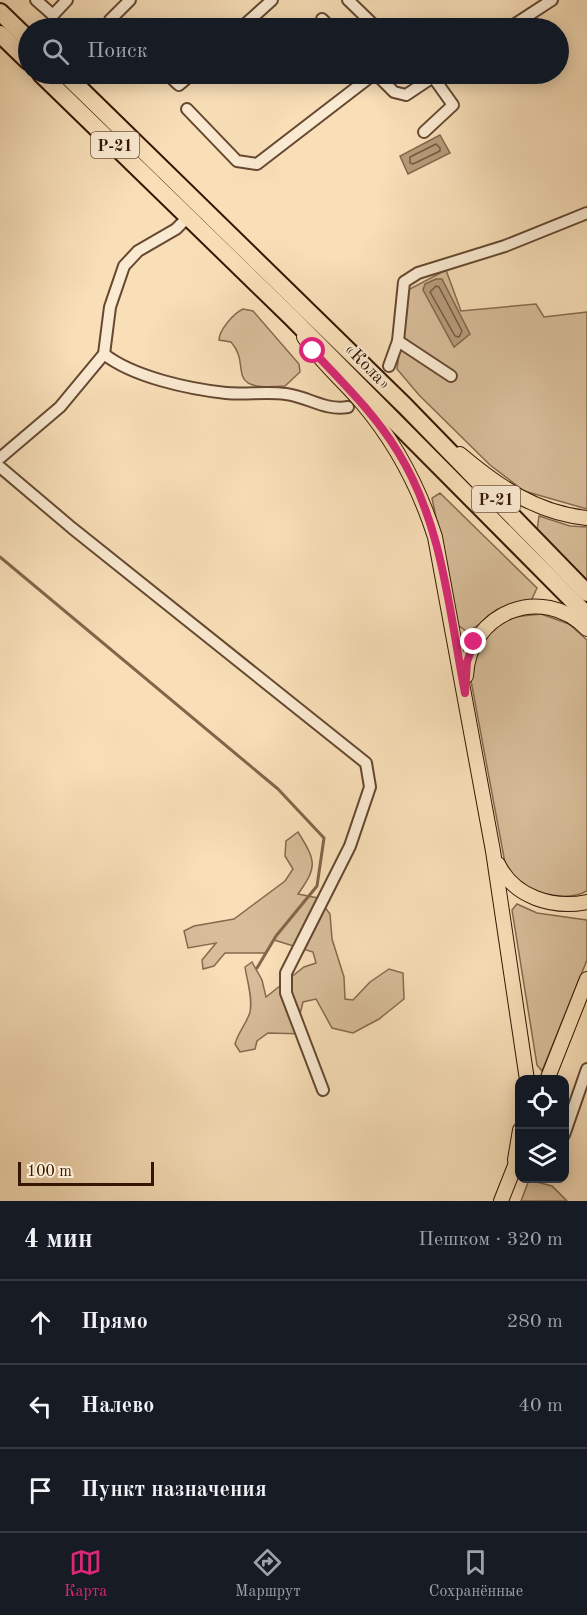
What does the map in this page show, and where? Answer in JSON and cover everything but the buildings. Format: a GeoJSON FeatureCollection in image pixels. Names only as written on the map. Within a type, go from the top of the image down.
{"type":"FeatureCollection","features":[{"type":"Feature","properties":{"kind":"highway"},"geometry":{"type":"LineString","coordinates":[[0,12],[18,29]]}},
{"type":"Feature","properties":{"kind":"highway"},"geometry":{"type":"LineString","coordinates":[[0,34],[18,51]]}},
{"type":"Feature","properties":{"kind":"highway","name":"«Кола»"},"geometry":{"type":"LineString","coordinates":[[51,84],[291,317],[587,615]]}},
{"type":"Feature","properties":{"kind":"highway","name":"«Кола»"},"geometry":{"type":"LineString","coordinates":[[75,84],[405,406],[587,593]]}},
{"type":"Feature","properties":{"kind":"main road"},"geometry":{"type":"LineString","coordinates":[[291,317],[313,351],[381,426],[398,451],[417,488],[439,552],[494,851],[526,1075]]}},
{"type":"Feature","properties":{"kind":"main road"},"geometry":{"type":"LineString","coordinates":[[405,406],[507,490],[539,507],[587,518]]}},
{"type":"Feature","properties":{"kind":"main road"},"geometry":{"type":"LineString","coordinates":[[465,693],[469,652],[480,633],[502,615],[527,607],[550,609],[566,614],[587,629]]}},
{"type":"Feature","properties":{"kind":"main road"},"geometry":{"type":"LineString","coordinates":[[494,851],[505,877],[526,895],[561,904],[587,902]]}},
{"type":"Feature","properties":{"kind":"main road"},"geometry":{"type":"LineString","coordinates":[[549,1075],[587,979]]}},
{"type":"Feature","properties":{"kind":"main road"},"geometry":{"type":"LineString","coordinates":[[501,1201],[515,1170]]}},
{"type":"Feature","properties":{"kind":"street"},"geometry":{"type":"LineString","coordinates":[[36,0],[52,15],[67,0]]}},
{"type":"Feature","properties":{"kind":"street"},"geometry":{"type":"LineString","coordinates":[[112,18],[130,0]]}},
{"type":"Feature","properties":{"kind":"street"},"geometry":{"type":"LineString","coordinates":[[252,18],[272,0]]}},
{"type":"Feature","properties":{"kind":"street"},"geometry":{"type":"LineString","coordinates":[[348,0],[367,18]]}},
{"type":"Feature","properties":{"kind":"street"},"geometry":{"type":"LineString","coordinates":[[528,0],[535,11]]}},
{"type":"Feature","properties":{"kind":"street"},"geometry":{"type":"LineString","coordinates":[[524,18],[552,0]]}},
{"type":"Feature","properties":{"kind":"street"},"geometry":{"type":"LineString","coordinates":[[187,108],[237,161],[257,164],[362,84]]}},
{"type":"Feature","properties":{"kind":"street"},"geometry":{"type":"LineString","coordinates":[[386,84],[394,92],[406,95],[420,84]]}},
{"type":"Feature","properties":{"kind":"street"},"geometry":{"type":"LineString","coordinates":[[424,132],[453,105],[438,84]]}},
{"type":"Feature","properties":{"kind":"street"},"geometry":{"type":"LineString","coordinates":[[389,366],[398,342],[404,282],[418,273],[505,246],[587,213]]}},
{"type":"Feature","properties":{"kind":"street"},"geometry":{"type":"LineString","coordinates":[[0,458],[60,407],[104,354],[110,307],[124,266],[138,251],[176,229],[188,217]]}},
{"type":"Feature","properties":{"kind":"street"},"geometry":{"type":"LineString","coordinates":[[398,342],[451,376]]}},
{"type":"Feature","properties":{"kind":"street"},"geometry":{"type":"LineString","coordinates":[[104,354],[119,366],[175,383],[224,393],[287,394],[334,409],[348,406]]}},
{"type":"Feature","properties":{"kind":"street"},"geometry":{"type":"LineString","coordinates":[[0,467],[72,528],[366,763],[370,787],[350,846],[286,973],[286,993],[323,1090]]}},
{"type":"Feature","properties":{"kind":"street"},"geometry":{"type":"LineString","coordinates":[[566,1129],[587,1070]]}},
{"type":"Feature","properties":{"kind":"shaded area"},"geometry":{"type":"Polygon","coordinates":[[[446,270],[461,311],[536,304],[544,317],[587,312],[587,509],[524,491],[490,465],[419,395],[397,369],[408,290],[446,270]]]}},
{"type":"Feature","properties":{"kind":"shaded area"},"geometry":{"type":"Polygon","coordinates":[[[243,309],[253,311],[299,364],[300,372],[285,386],[265,387],[246,381],[242,375],[237,351],[231,342],[219,340],[228,322],[243,309]]]}},
{"type":"Feature","properties":{"kind":"shaded area"},"geometry":{"type":"Polygon","coordinates":[[[440,493],[537,588],[531,601],[505,608],[467,632],[458,625],[432,498],[440,493]]]}},
{"type":"Feature","properties":{"kind":"shaded area"},"geometry":{"type":"Polygon","coordinates":[[[539,516],[570,526],[587,527],[587,580],[537,531],[539,516]]]}},
{"type":"Feature","properties":{"kind":"shaded area"},"geometry":{"type":"Polygon","coordinates":[[[541,614],[569,624],[587,640],[587,891],[570,896],[540,893],[523,885],[505,863],[469,670],[487,633],[513,617],[541,614]]]}},
{"type":"Feature","properties":{"kind":"shaded area"},"geometry":{"type":"Polygon","coordinates":[[[298,832],[311,857],[312,870],[298,894],[318,898],[330,914],[332,939],[344,977],[345,999],[353,1000],[370,982],[389,969],[403,973],[404,999],[379,1019],[353,1033],[332,1028],[316,999],[303,1002],[300,1014],[307,1034],[268,1033],[257,1041],[255,1049],[240,1052],[235,1044],[251,1007],[245,967],[252,962],[262,980],[266,997],[304,967],[316,963],[313,952],[274,940],[266,953],[225,953],[214,966],[203,969],[202,960],[216,943],[188,948],[184,931],[194,926],[234,919],[285,881],[293,869],[285,856],[286,841],[298,832]]]}},
{"type":"Feature","properties":{"kind":"shaded area"},"geometry":{"type":"Polygon","coordinates":[[[517,904],[537,913],[587,920],[587,960],[542,1071],[537,1065],[512,910],[517,904]]]}},
{"type":"Feature","properties":{"kind":"shaded area"},"geometry":{"type":"Polygon","coordinates":[[[528,1183],[540,1183],[552,1186],[567,1201],[521,1201],[528,1183]]]}},
{"type":"Feature","properties":{"kind":"water"},"geometry":{"type":"Polygon","coordinates":[[[440,135],[450,153],[408,174],[400,156],[440,135]]]}},
{"type":"Feature","properties":{"kind":"water"},"geometry":{"type":"Polygon","coordinates":[[[442,279],[470,334],[454,347],[423,290],[425,284],[442,279]]]}},
{"type":"Feature","properties":{"kind":"waterway"},"geometry":{"type":"LineString","coordinates":[[0,557],[278,789],[324,838],[317,886],[276,936],[257,968]]}},
{"type":"Feature","properties":{"kind":"route"},"geometry":{"type":"LineString","coordinates":[[313,351],[381,426],[398,451],[417,488],[430,520],[439,552],[465,693],[467,662],[474,642]]}}]}
